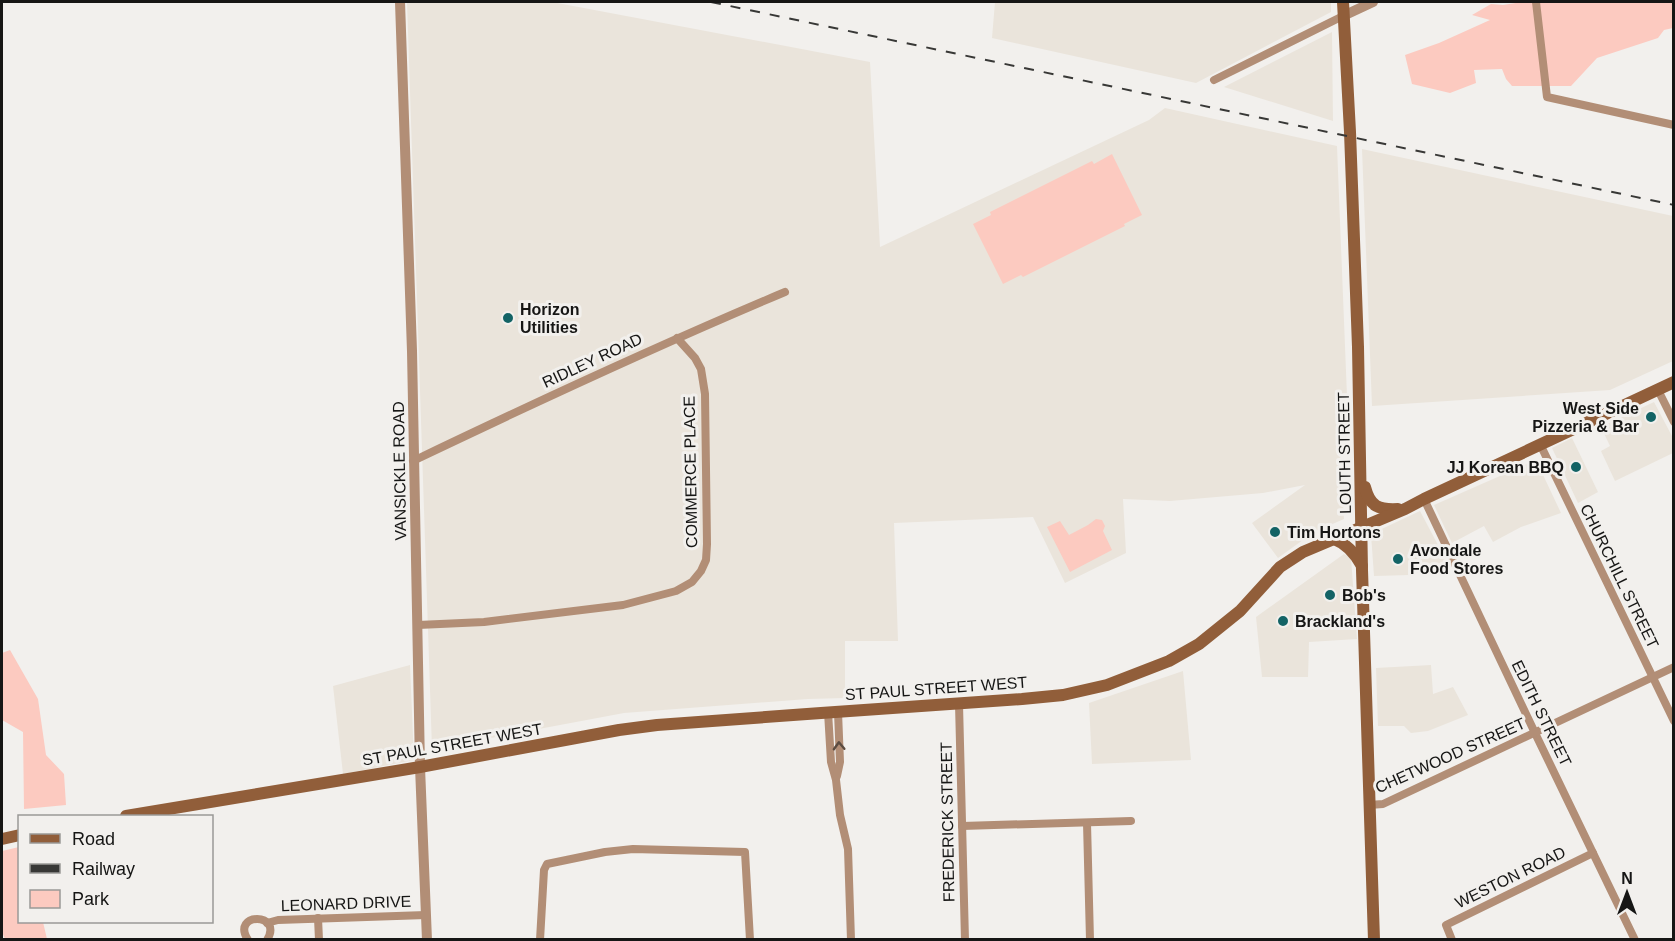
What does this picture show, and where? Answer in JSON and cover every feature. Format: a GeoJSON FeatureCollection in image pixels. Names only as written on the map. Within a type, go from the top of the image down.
{"type":"FeatureCollection","features":[{"type":"Feature","properties":{"kind":"main road","name":"LOUTH STREET"},"geometry":{"type":"LineString","coordinates":[[1343,2],[1355,269],[1374,939]]}},
{"type":"Feature","properties":{"kind":"main road","name":"ST PAUL STREET WEST"},"geometry":{"type":"LineString","coordinates":[[132,815],[420,767],[619,730],[669,724],[959,704],[1064,694],[1107,684],[1168,661],[1199,644],[1240,611],[1280,567],[1303,552],[1405,509],[1674,382]]}},
{"type":"Feature","properties":{"kind":"main road"},"geometry":{"type":"LineString","coordinates":[[1360,466],[1368,499],[1372,503],[1386,510],[1405,509]]}},
{"type":"Feature","properties":{"kind":"main road"},"geometry":{"type":"LineString","coordinates":[[1334,539],[1347,546],[1362,566]]}},
{"type":"Feature","properties":{"kind":"main road"},"geometry":{"type":"LineString","coordinates":[[2,839],[18,835]]}},
{"type":"Feature","properties":{"kind":"street","name":"VANSICKLE ROAD"},"geometry":{"type":"LineString","coordinates":[[400,2],[412,351],[420,767],[427,939]]}},
{"type":"Feature","properties":{"kind":"street"},"geometry":{"type":"LineString","coordinates":[[1214,80],[1373,2]]}},
{"type":"Feature","properties":{"kind":"street"},"geometry":{"type":"LineString","coordinates":[[1536,2],[1547,97],[1674,125]]}},
{"type":"Feature","properties":{"kind":"street","name":"RIDLEY ROAD"},"geometry":{"type":"LineString","coordinates":[[413,461],[677,338],[785,292]]}},
{"type":"Feature","properties":{"kind":"street","name":"COMMERCE PLACE"},"geometry":{"type":"LineString","coordinates":[[418,625],[484,622],[623,604],[676,591],[692,582],[706,560],[705,394],[701,369],[695,358],[677,338]]}},
{"type":"Feature","properties":{"kind":"street"},"geometry":{"type":"LineString","coordinates":[[1658,390],[1674,422]]}},
{"type":"Feature","properties":{"kind":"street","name":"CHURCHILL STREET"},"geometry":{"type":"LineString","coordinates":[[1540,444],[1674,721]]}},
{"type":"Feature","properties":{"kind":"street","name":"EDITH STREET"},"geometry":{"type":"LineString","coordinates":[[1424,499],[1635,939]]}},
{"type":"Feature","properties":{"kind":"street","name":"CHETWOOD STREET"},"geometry":{"type":"LineString","coordinates":[[1369,805],[1383,804],[1674,667]]}},
{"type":"Feature","properties":{"kind":"street","name":"FREDERICK STREET"},"geometry":{"type":"LineString","coordinates":[[959,704],[965,939]]}},
{"type":"Feature","properties":{"kind":"street"},"geometry":{"type":"LineString","coordinates":[[833,712],[831,762],[848,849],[851,939]]}},
{"type":"Feature","properties":{"kind":"street"},"geometry":{"type":"LineString","coordinates":[[962,826],[1131,821]]}},
{"type":"Feature","properties":{"kind":"street"},"geometry":{"type":"LineString","coordinates":[[1087,823],[1090,939]]}},
{"type":"Feature","properties":{"kind":"street"},"geometry":{"type":"LineString","coordinates":[[540,939],[544,870],[547,864],[605,852],[633,849],[745,852],[750,939]]}},
{"type":"Feature","properties":{"kind":"street","name":"WESTON ROAD"},"geometry":{"type":"LineString","coordinates":[[1452,939],[1446,925],[1593,853]]}},
{"type":"Feature","properties":{"kind":"street","name":"LEONARD DRIVE"},"geometry":{"type":"LineString","coordinates":[[267,923],[278,920],[426,915]]}},
{"type":"Feature","properties":{"kind":"street","name":"LEONARD DRIVE"},"geometry":{"type":"LineString","coordinates":[[248,939],[244,930],[248,922],[256,918],[267,923],[270,931],[267,939]]}},
{"type":"Feature","properties":{"kind":"street"},"geometry":{"type":"LineString","coordinates":[[318,918],[319,939]]}},
{"type":"Feature","properties":{"kind":"shaded area"},"geometry":{"type":"Polygon","coordinates":[[[407,2],[552,2],[870,62],[880,247],[1149,120],[1165,108],[1337,146],[1347,396],[1340,460],[1344,519],[1314,532],[1278,558],[1252,523],[1305,485],[1263,493],[1170,501],[1123,499],[1126,553],[1065,583],[1033,517],[894,523],[898,641],[845,641],[845,698],[624,713],[432,749],[407,2]]]}},
{"type":"Feature","properties":{"kind":"shaded area"},"geometry":{"type":"Polygon","coordinates":[[[995,2],[1331,2],[1331,12],[1196,83],[992,38],[995,2]]]}},
{"type":"Feature","properties":{"kind":"shaded area"},"geometry":{"type":"Polygon","coordinates":[[[1332,32],[1333,121],[1224,87],[1332,32]]]}},
{"type":"Feature","properties":{"kind":"shaded area"},"geometry":{"type":"Polygon","coordinates":[[[1362,149],[1673,216],[1673,361],[1610,390],[1372,406],[1362,149]]]}},
{"type":"Feature","properties":{"kind":"shaded area"},"geometry":{"type":"Polygon","coordinates":[[[1654,402],[1673,438],[1673,453],[1615,481],[1601,451],[1610,446],[1601,427],[1654,402]]]}},
{"type":"Feature","properties":{"kind":"shaded area"},"geometry":{"type":"Polygon","coordinates":[[[1572,438],[1598,492],[1578,503],[1552,448],[1572,438]]]}},
{"type":"Feature","properties":{"kind":"shaded area"},"geometry":{"type":"Polygon","coordinates":[[[1536,460],[1561,513],[1521,527],[1493,542],[1484,526],[1452,543],[1434,505],[1536,460]]]}},
{"type":"Feature","properties":{"kind":"shaded area"},"geometry":{"type":"Polygon","coordinates":[[[1420,511],[1448,564],[1410,575],[1374,576],[1371,534],[1420,511]]]}},
{"type":"Feature","properties":{"kind":"shaded area"},"geometry":{"type":"Polygon","coordinates":[[[1344,554],[1351,558],[1357,639],[1309,642],[1308,677],[1262,677],[1256,617],[1344,554]]]}},
{"type":"Feature","properties":{"kind":"shaded area"},"geometry":{"type":"Polygon","coordinates":[[[410,665],[414,760],[343,774],[333,686],[410,665]]]}},
{"type":"Feature","properties":{"kind":"shaded area"},"geometry":{"type":"Polygon","coordinates":[[[1431,665],[1433,694],[1453,687],[1468,715],[1428,731],[1411,733],[1404,726],[1378,726],[1376,668],[1431,665]]]}},
{"type":"Feature","properties":{"kind":"shaded area"},"geometry":{"type":"Polygon","coordinates":[[[1183,671],[1191,760],[1092,764],[1089,703],[1183,671]]]}},
{"type":"Feature","properties":{"kind":"green space"},"geometry":{"type":"Polygon","coordinates":[[[1673,2],[1673,28],[1664,30],[1658,38],[1597,58],[1571,86],[1512,86],[1502,69],[1474,70],[1476,83],[1450,93],[1412,84],[1405,55],[1439,43],[1490,20],[1472,15],[1491,4],[1673,2]]]}},
{"type":"Feature","properties":{"kind":"green space"},"geometry":{"type":"Polygon","coordinates":[[[1112,154],[1142,215],[1124,224],[1125,226],[1023,277],[1021,275],[1003,284],[973,224],[991,215],[990,212],[1092,161],[1094,164],[1112,154]]]}},
{"type":"Feature","properties":{"kind":"green space"},"geometry":{"type":"Polygon","coordinates":[[[1096,519],[1102,520],[1105,526],[1103,531],[1112,550],[1070,572],[1047,527],[1060,521],[1069,535],[1096,519]]]}},
{"type":"Feature","properties":{"kind":"green space"},"geometry":{"type":"Polygon","coordinates":[[[10,650],[38,699],[46,755],[64,774],[66,805],[24,809],[23,732],[2,720],[2,653],[10,650]]]}},
{"type":"Feature","properties":{"kind":"green space"},"geometry":{"type":"Polygon","coordinates":[[[18,847],[18,923],[43,923],[47,939],[5,939],[2,932],[2,851],[18,847]]]}},
{"type":"Feature","properties":{"kind":"railway"},"geometry":{"type":"LineString","coordinates":[[711,2],[1674,205]]}},
{"type":"Feature","properties":{"kind":"place","name":"Horizon Utilities"},"geometry":{"type":"Point","coordinates":[508,318]}},
{"type":"Feature","properties":{"kind":"place","name":"West Side Pizzeria & Bar"},"geometry":{"type":"Point","coordinates":[1651,417]}},
{"type":"Feature","properties":{"kind":"place","name":"JJ Korean BBQ"},"geometry":{"type":"Point","coordinates":[1576,467]}},
{"type":"Feature","properties":{"kind":"place","name":"Tim Hortons"},"geometry":{"type":"Point","coordinates":[1275,532]}},
{"type":"Feature","properties":{"kind":"place","name":"Avondale Food Stores"},"geometry":{"type":"Point","coordinates":[1398,559]}},
{"type":"Feature","properties":{"kind":"place","name":"Bob's"},"geometry":{"type":"Point","coordinates":[1330,595]}},
{"type":"Feature","properties":{"kind":"place","name":"Brackland's"},"geometry":{"type":"Point","coordinates":[1283,621]}}]}
